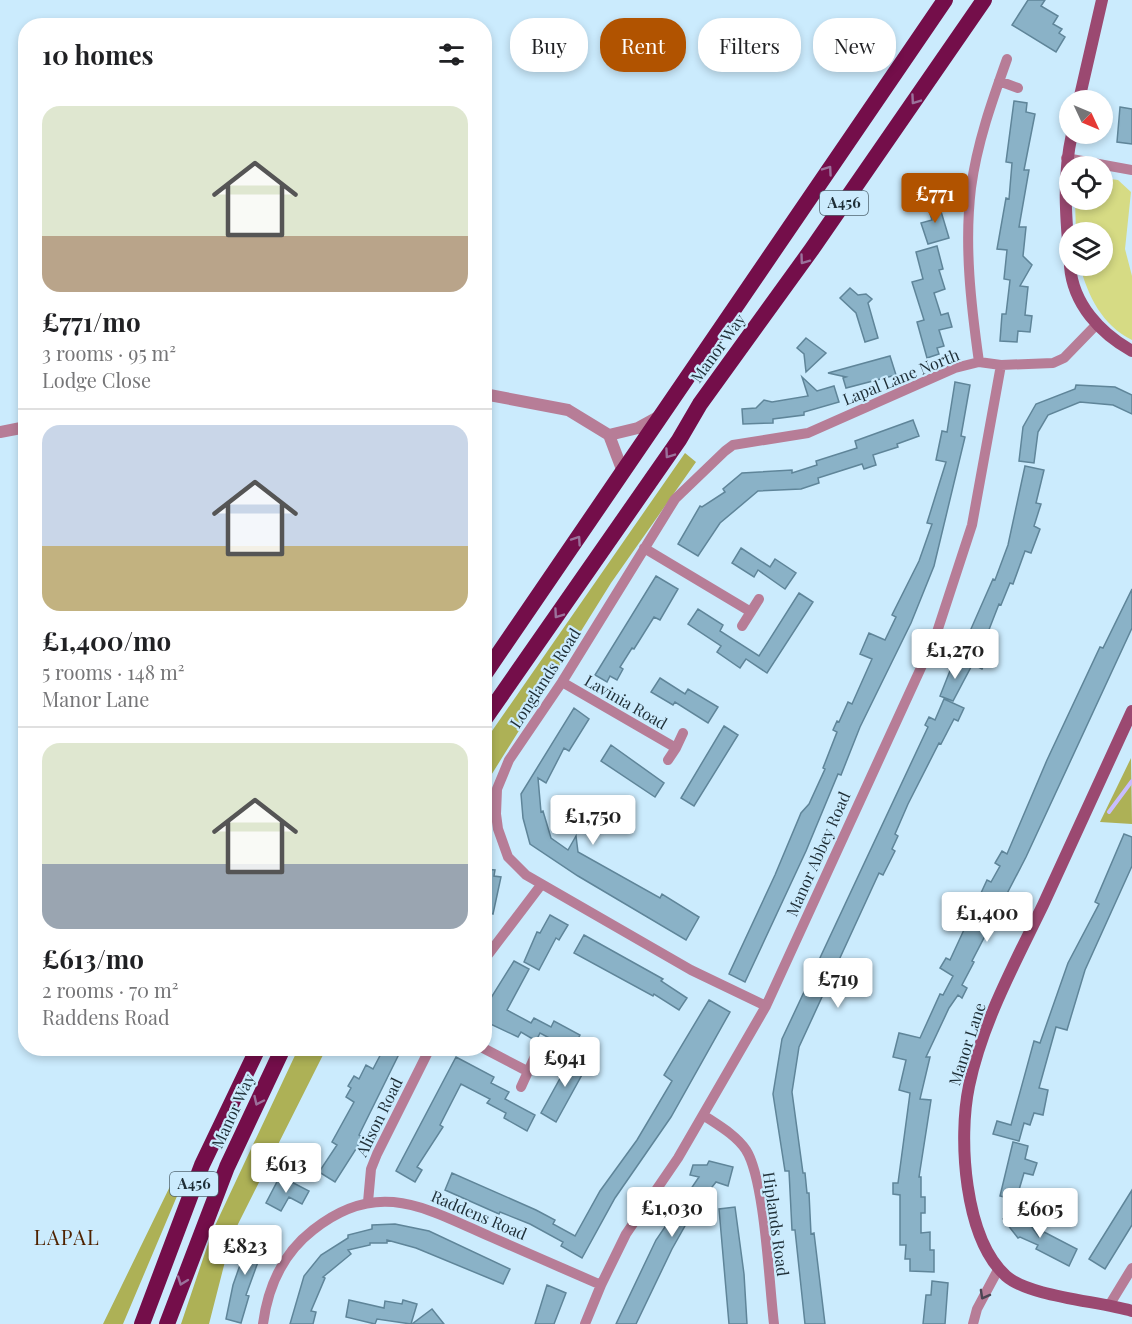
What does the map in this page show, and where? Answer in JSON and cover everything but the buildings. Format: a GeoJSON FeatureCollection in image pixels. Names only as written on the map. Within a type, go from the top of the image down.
{"type":"FeatureCollection","features":[{"type":"Feature","properties":{"kind":"highway","name":"Manor Way"},"geometry":{"type":"LineString","coordinates":[[492,663],[945,0]]}},
{"type":"Feature","properties":{"kind":"highway","name":"Manor Way"},"geometry":{"type":"LineString","coordinates":[[492,709],[679,440],[700,404],[812,249],[984,0]]}},
{"type":"Feature","properties":{"kind":"highway","name":"Manor Way"},"geometry":{"type":"LineString","coordinates":[[142,1324],[202,1165],[254,1056]]}},
{"type":"Feature","properties":{"kind":"highway","name":"Manor Way"},"geometry":{"type":"LineString","coordinates":[[166,1324],[227,1167],[279,1056]]}},
{"type":"Feature","properties":{"kind":"main road"},"geometry":{"type":"LineString","coordinates":[[1081,90],[1102,0]]}},
{"type":"Feature","properties":{"kind":"main road"},"geometry":{"type":"LineString","coordinates":[[1071,276],[1082,305],[1097,324],[1113,341],[1132,351]]}},
{"type":"Feature","properties":{"kind":"main road","name":"Manor Lane"},"geometry":{"type":"LineString","coordinates":[[1132,711],[1013,968],[984,1037],[969,1085],[965,1152],[972,1206],[979,1234],[999,1268],[1014,1281],[1039,1291],[1110,1304],[1132,1311]]}},
{"type":"Feature","properties":{"kind":"street"},"geometry":{"type":"LineString","coordinates":[[979,362],[970,294],[971,188],[985,122],[1007,59]]}},
{"type":"Feature","properties":{"kind":"street"},"geometry":{"type":"LineString","coordinates":[[999,81],[1018,88]]}},
{"type":"Feature","properties":{"kind":"street"},"geometry":{"type":"LineString","coordinates":[[1113,167],[1132,170]]}},
{"type":"Feature","properties":{"kind":"street","name":"Lapal Lane North"},"geometry":{"type":"LineString","coordinates":[[713,465],[733,445],[808,433],[955,368],[979,362],[1001,365],[1053,363],[1064,358],[1097,324]]}},
{"type":"Feature","properties":{"kind":"street","name":"Manor Abbey Road"},"geometry":{"type":"LineString","coordinates":[[585,1324],[626,1234],[678,1158],[766,1006],[939,625],[972,525],[1001,365]]}},
{"type":"Feature","properties":{"kind":"street"},"geometry":{"type":"LineString","coordinates":[[492,396],[568,410],[609,435],[623,472]]}},
{"type":"Feature","properties":{"kind":"street"},"geometry":{"type":"LineString","coordinates":[[609,435],[638,428],[660,416]]}},
{"type":"Feature","properties":{"kind":"street"},"geometry":{"type":"LineString","coordinates":[[0,432],[18,429]]}},
{"type":"Feature","properties":{"kind":"street","name":"Longlands Road"},"geometry":{"type":"LineString","coordinates":[[713,465],[675,499],[562,682],[509,760],[497,789],[498,829],[505,849],[517,867],[541,885],[691,970],[766,1006]]}},
{"type":"Feature","properties":{"kind":"street"},"geometry":{"type":"LineString","coordinates":[[644,548],[751,612]]}},
{"type":"Feature","properties":{"kind":"street"},"geometry":{"type":"LineString","coordinates":[[742,626],[759,598]]}},
{"type":"Feature","properties":{"kind":"street","name":"Lavinia Road"},"geometry":{"type":"LineString","coordinates":[[562,682],[676,748]]}},
{"type":"Feature","properties":{"kind":"street","name":"Lavinia Road"},"geometry":{"type":"LineString","coordinates":[[668,759],[684,733]]}},
{"type":"Feature","properties":{"kind":"street"},"geometry":{"type":"LineString","coordinates":[[492,949],[541,885]]}},
{"type":"Feature","properties":{"kind":"street"},"geometry":{"type":"LineString","coordinates":[[492,1053],[527,1071]]}},
{"type":"Feature","properties":{"kind":"street"},"geometry":{"type":"LineString","coordinates":[[521,1087],[536,1054]]}},
{"type":"Feature","properties":{"kind":"street","name":"Alison Road"},"geometry":{"type":"LineString","coordinates":[[368,1202],[371,1169],[426,1056]]}},
{"type":"Feature","properties":{"kind":"street","name":"Hiplands Road"},"geometry":{"type":"LineString","coordinates":[[703,1115],[727,1131],[745,1149],[751,1161],[758,1188],[774,1324]]}},
{"type":"Feature","properties":{"kind":"street","name":"Raddens Road"},"geometry":{"type":"LineString","coordinates":[[263,1324],[270,1287],[276,1273],[300,1241],[345,1208],[368,1202],[416,1204],[601,1285]]}},
{"type":"Feature","properties":{"kind":"street"},"geometry":{"type":"LineString","coordinates":[[973,1324],[976,1309],[999,1268]]}},
{"type":"Feature","properties":{"kind":"street"},"geometry":{"type":"LineString","coordinates":[[1110,1304],[1132,1268]]}},
{"type":"Feature","properties":{"kind":"green space"},"geometry":{"type":"Polygon","coordinates":[[[1113,179],[1118,180],[1131,192],[1125,249],[1132,276],[1132,340],[1121,334],[1104,318],[1092,299],[1083,276],[1113,276],[1113,222],[1076,222],[1075,210],[1113,210],[1113,179]]]}},
{"type":"Feature","properties":{"kind":"green space"},"geometry":{"type":"Polygon","coordinates":[[[685,453],[696,462],[611,583],[492,774],[492,731],[685,453]]]}},
{"type":"Feature","properties":{"kind":"green space"},"geometry":{"type":"Polygon","coordinates":[[[1131,758],[1132,824],[1100,822],[1131,758]]]}},
{"type":"Feature","properties":{"kind":"green space"},"geometry":{"type":"Polygon","coordinates":[[[295,1056],[322,1056],[231,1238],[209,1324],[181,1324],[212,1232],[295,1056]]]}},
{"type":"Feature","properties":{"kind":"green space"},"geometry":{"type":"Polygon","coordinates":[[[176,1174],[183,1182],[123,1324],[103,1324],[176,1174]]]}},
{"type":"Feature","properties":{"kind":"waterway"},"geometry":{"type":"LineString","coordinates":[[1109,812],[1132,781]]}},
{"type":"Feature","properties":{"kind":"district","name":"LAPAL"},"geometry":{"type":"Point","coordinates":[67,1238]}}]}
